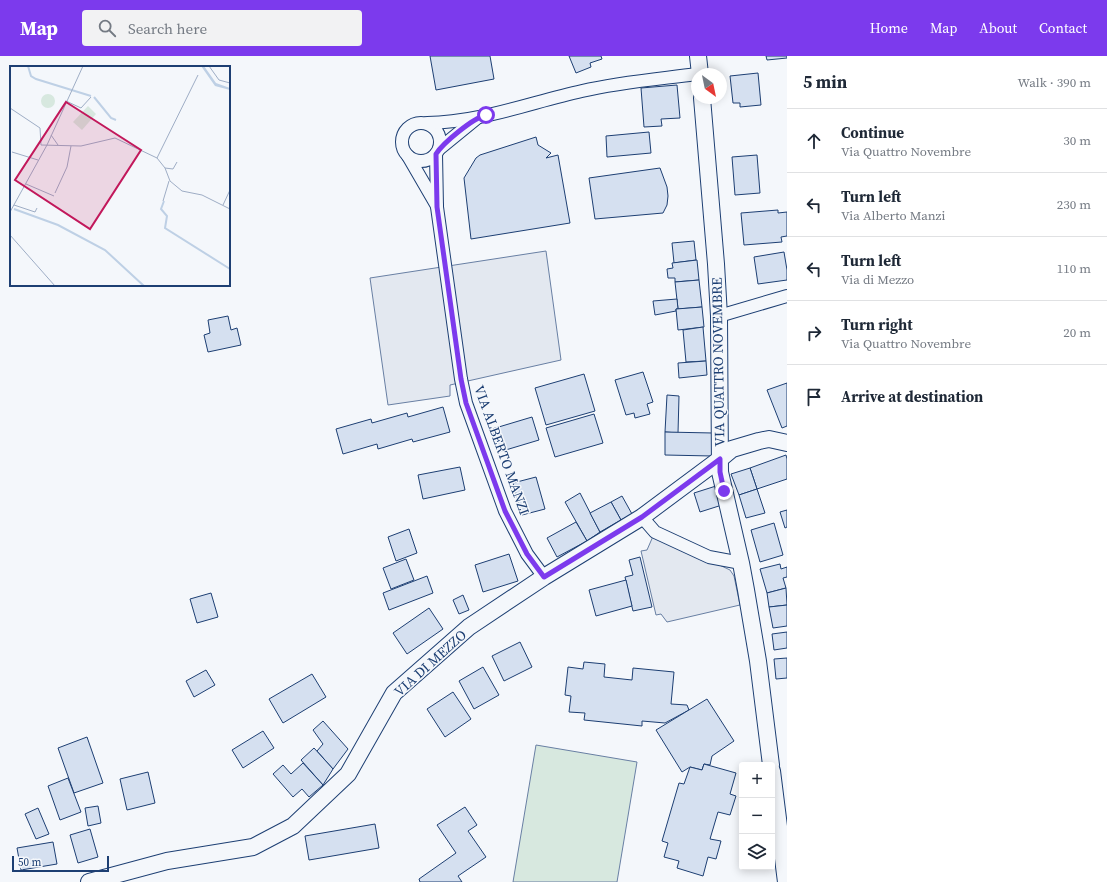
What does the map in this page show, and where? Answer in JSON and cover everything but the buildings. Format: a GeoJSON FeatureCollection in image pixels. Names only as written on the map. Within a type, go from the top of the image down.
{"type":"FeatureCollection","features":[{"type":"Feature","properties":{"kind":"street"},"geometry":{"type":"LineString","coordinates":[[698,56],[699,68]]}},
{"type":"Feature","properties":{"kind":"street"},"geometry":{"type":"LineString","coordinates":[[478,117],[438,152],[425,161],[418,161],[408,156],[404,150],[402,137],[409,126],[415,123],[437,123],[478,117],[582,91],[691,75]]}},
{"type":"Feature","properties":{"kind":"street","name":"VIA QUATTRO NOVEMBRE"},"geometry":{"type":"LineString","coordinates":[[703,104],[719,316],[720,472],[741,563],[758,660],[771,762]]}},
{"type":"Feature","properties":{"kind":"street"},"geometry":{"type":"LineString","coordinates":[[427,123],[433,126],[440,136],[441,142],[438,152]]}},
{"type":"Feature","properties":{"kind":"street","name":"VIA ALBERTO MANZI"},"geometry":{"type":"LineString","coordinates":[[438,152],[437,207],[461,379],[466,403],[505,511],[527,554],[544,577]]}},
{"type":"Feature","properties":{"kind":"street","name":"VIA ALBERTO MANZI"},"geometry":{"type":"LineString","coordinates":[[408,156],[437,207]]}},
{"type":"Feature","properties":{"kind":"street"},"geometry":{"type":"LineString","coordinates":[[719,316],[787,296]]}},
{"type":"Feature","properties":{"kind":"street","name":"VIA DI MEZZO"},"geometry":{"type":"LineString","coordinates":[[89,882],[167,861],[253,847],[293,826],[348,774],[394,693],[469,627],[544,577],[642,517],[732,449],[759,440],[769,439],[787,443]]}},
{"type":"Feature","properties":{"kind":"street"},"geometry":{"type":"LineString","coordinates":[[642,517],[655,532],[709,557],[741,563]]}},
{"type":"Feature","properties":{"kind":"street"},"geometry":{"type":"LineString","coordinates":[[775,795],[786,882]]}},
{"type":"Feature","properties":{"kind":"shaded area"},"geometry":{"type":"Polygon","coordinates":[[[546,251],[561,360],[450,385],[450,396],[388,405],[370,278],[546,251]]]}},
{"type":"Feature","properties":{"kind":"shaded area"},"geometry":{"type":"Polygon","coordinates":[[[654,534],[730,570],[734,576],[740,605],[667,622],[661,614],[656,615],[641,551],[647,550],[654,534]]]}},
{"type":"Feature","properties":{"kind":"shaded area"},"geometry":{"type":"Polygon","coordinates":[[[536,745],[637,762],[617,882],[513,882],[536,745]]]}},
{"type":"Feature","properties":{"kind":"route"},"geometry":{"type":"LineString","coordinates":[[486,115],[478,117],[462,129],[439,149],[436,154],[438,194],[437,207],[461,379],[466,403],[505,511],[527,554],[544,577],[642,517],[720,459],[720,472],[724,491]]}}]}
